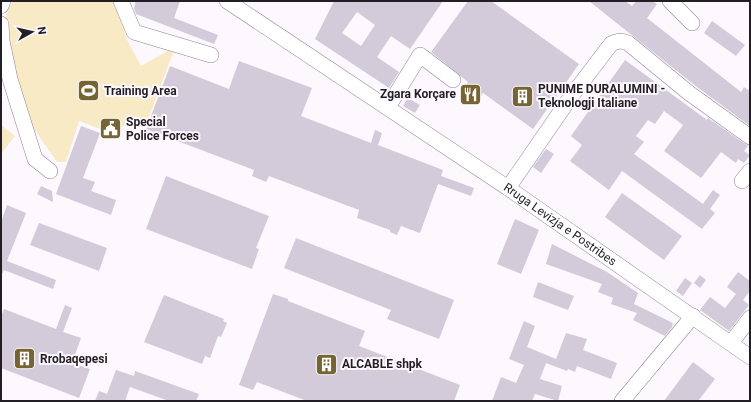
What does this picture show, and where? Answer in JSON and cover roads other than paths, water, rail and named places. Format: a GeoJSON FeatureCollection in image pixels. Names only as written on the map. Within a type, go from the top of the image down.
{"type":"FeatureCollection","features":[{"type":"Feature","properties":{"kind":"street"},"geometry":{"type":"LineString","coordinates":[[1,6],[3,1]]}},
{"type":"Feature","properties":{"kind":"street"},"geometry":{"type":"LineString","coordinates":[[121,1],[134,32],[211,55]]}},
{"type":"Feature","properties":{"kind":"street","name":"Rruga Levizja e Postribes"},"geometry":{"type":"LineString","coordinates":[[227,1],[508,188],[750,357]]}},
{"type":"Feature","properties":{"kind":"street"},"geometry":{"type":"LineString","coordinates":[[670,1],[692,23]]}},
{"type":"Feature","properties":{"kind":"street"},"geometry":{"type":"LineString","coordinates":[[1,24],[2,41],[10,79],[34,159],[50,171]]}},
{"type":"Feature","properties":{"kind":"street"},"geometry":{"type":"LineString","coordinates":[[508,188],[570,98],[611,44],[617,41],[628,43],[689,93],[750,138]]}},
{"type":"Feature","properties":{"kind":"street"},"geometry":{"type":"LineString","coordinates":[[388,107],[420,55],[453,80]]}},
{"type":"Feature","properties":{"kind":"street"},"geometry":{"type":"LineString","coordinates":[[622,401],[693,316]]}},
{"type":"Feature","properties":{"kind":"street"},"geometry":{"type":"LineString","coordinates":[[731,343],[750,318]]}},
{"type":"Feature","properties":{"kind":"place","name":"Training Area"},"geometry":{"type":"Point","coordinates":[89,91]}},
{"type":"Feature","properties":{"kind":"place","name":"Zgara Korçare"},"geometry":{"type":"Point","coordinates":[471,94]}},
{"type":"Feature","properties":{"kind":"place","name":"PUNIME DURALUMINI - Teknologji Italiane"},"geometry":{"type":"Point","coordinates":[522,96]}},
{"type":"Feature","properties":{"kind":"place","name":"Special Police Forces"},"geometry":{"type":"Point","coordinates":[110,129]}},
{"type":"Feature","properties":{"kind":"place","name":"Rrobaqepesi"},"geometry":{"type":"Point","coordinates":[24,359]}},
{"type":"Feature","properties":{"kind":"place","name":"ALCABLE shpk"},"geometry":{"type":"Point","coordinates":[326,364]}}]}
